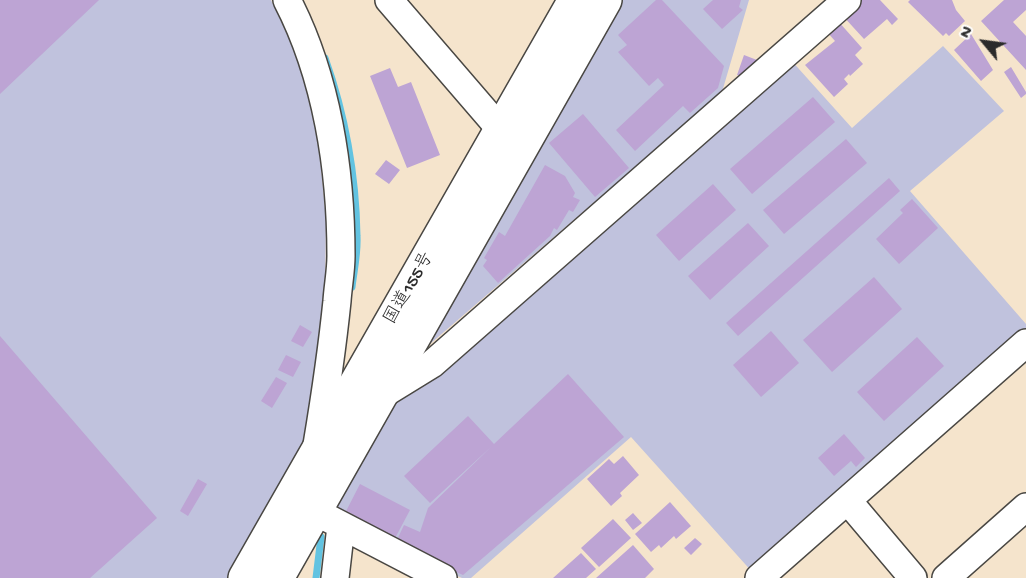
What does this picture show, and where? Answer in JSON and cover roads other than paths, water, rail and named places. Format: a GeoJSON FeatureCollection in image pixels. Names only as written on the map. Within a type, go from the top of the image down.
{"type":"FeatureCollection","features":[{"type":"Feature","properties":{"kind":"highway","name":"国道155号"},"geometry":{"type":"LineString","coordinates":[[245,578],[575,0]]}},
{"type":"Feature","properties":{"kind":"highway","name":"国道155号"},"geometry":{"type":"LineString","coordinates":[[277,578],[328,519],[379,397],[605,0]]}},
{"type":"Feature","properties":{"kind":"street"},"geometry":{"type":"LineString","coordinates":[[286,0],[306,44],[318,82],[331,137],[337,191],[341,256],[332,351],[315,455],[328,519],[334,578]]}},
{"type":"Feature","properties":{"kind":"street"},"geometry":{"type":"LineString","coordinates":[[389,0],[501,130]]}},
{"type":"Feature","properties":{"kind":"street"},"geometry":{"type":"LineString","coordinates":[[379,397],[432,364],[847,0]]}},
{"type":"Feature","properties":{"kind":"street"},"geometry":{"type":"LineString","coordinates":[[759,578],[1026,343]]}},
{"type":"Feature","properties":{"kind":"street"},"geometry":{"type":"LineString","coordinates":[[848,501],[913,578]]}},
{"type":"Feature","properties":{"kind":"street"},"geometry":{"type":"LineString","coordinates":[[946,578],[1026,507]]}},
{"type":"Feature","properties":{"kind":"street"},"geometry":{"type":"LineString","coordinates":[[328,519],[443,578]]}},
{"type":"Feature","properties":{"kind":"waterway"},"geometry":{"type":"LineString","coordinates":[[325,58],[344,123],[352,168],[357,242],[352,287]]}},
{"type":"Feature","properties":{"kind":"waterway"},"geometry":{"type":"LineString","coordinates":[[316,578],[321,537]]}}]}
